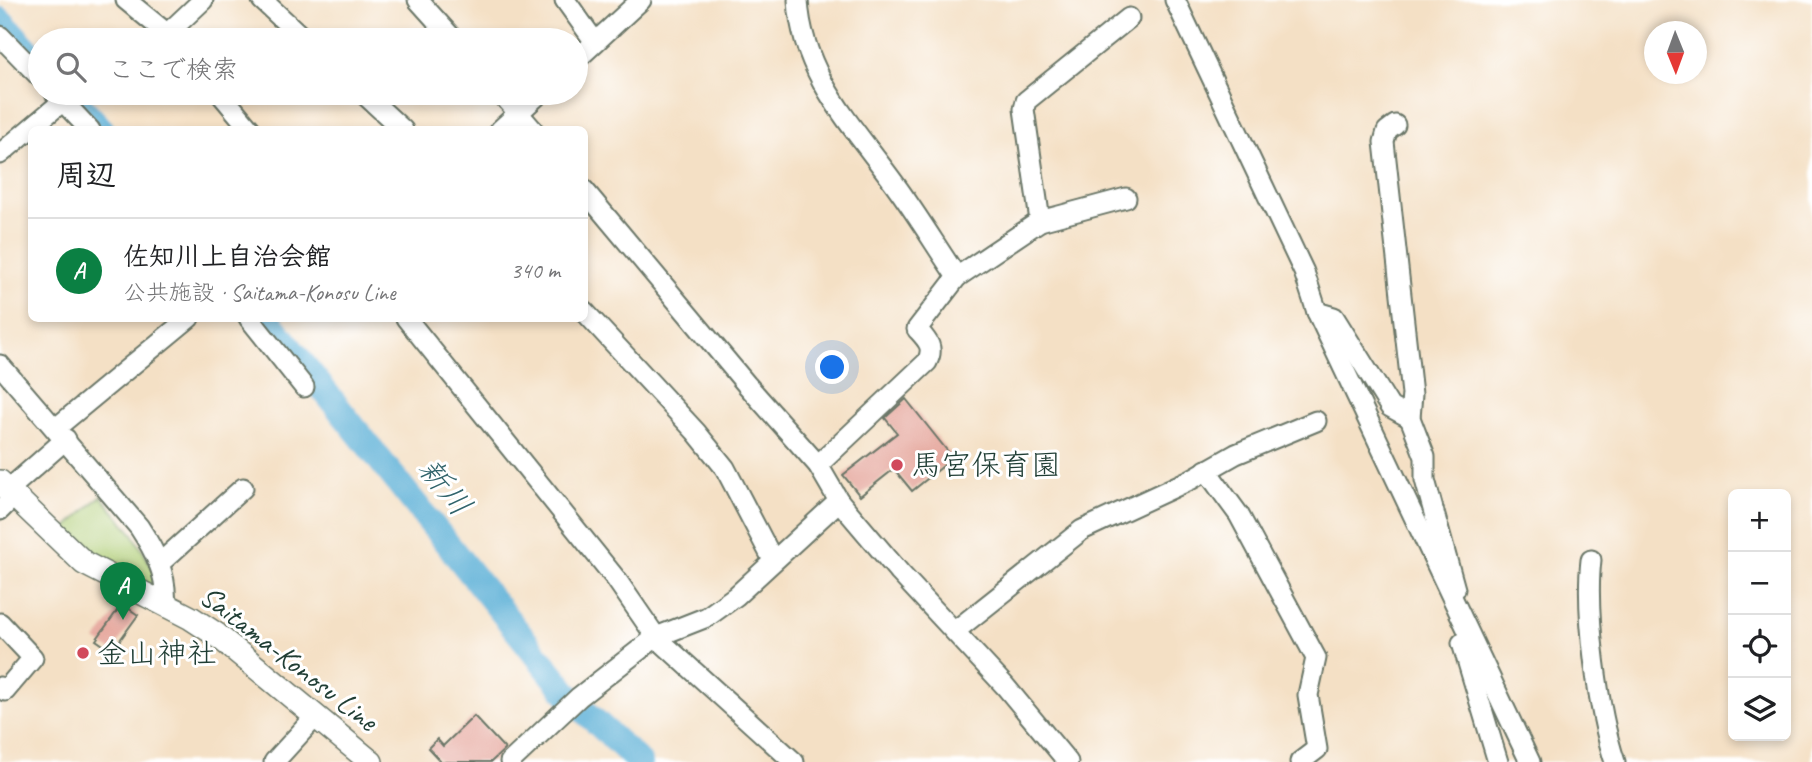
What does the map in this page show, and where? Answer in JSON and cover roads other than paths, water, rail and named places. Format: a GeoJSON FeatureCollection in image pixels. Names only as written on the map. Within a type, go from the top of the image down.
{"type":"FeatureCollection","features":[{"type":"Feature","properties":{"kind":"main road","name":"Saitama-Konosu Line"},"geometry":{"type":"LineString","coordinates":[[6,495],[84,563],[165,604],[217,635],[371,762]]}},
{"type":"Feature","properties":{"kind":"street"},"geometry":{"type":"LineString","coordinates":[[126,0],[161,28]]}},
{"type":"Feature","properties":{"kind":"street"},"geometry":{"type":"LineString","coordinates":[[180,28],[203,0]]}},
{"type":"Feature","properties":{"kind":"street"},"geometry":{"type":"LineString","coordinates":[[262,0],[292,28]]}},
{"type":"Feature","properties":{"kind":"street"},"geometry":{"type":"LineString","coordinates":[[418,0],[443,28]]}},
{"type":"Feature","properties":{"kind":"street"},"geometry":{"type":"LineString","coordinates":[[565,0],[585,28]]}},
{"type":"Feature","properties":{"kind":"street"},"geometry":{"type":"LineString","coordinates":[[588,49],[640,0]]}},
{"type":"Feature","properties":{"kind":"street"},"geometry":{"type":"LineString","coordinates":[[798,0],[810,57],[821,85],[895,184],[957,277]]}},
{"type":"Feature","properties":{"kind":"street"},"geometry":{"type":"LineString","coordinates":[[1175,0],[1304,272],[1317,312],[1530,762]]}},
{"type":"Feature","properties":{"kind":"street"},"geometry":{"type":"LineString","coordinates":[[1040,221],[1024,109],[1026,100],[1129,18]]}},
{"type":"Feature","properties":{"kind":"street"},"geometry":{"type":"LineString","coordinates":[[588,33],[595,43]]}},
{"type":"Feature","properties":{"kind":"street"},"geometry":{"type":"LineString","coordinates":[[0,36],[28,65]]}},
{"type":"Feature","properties":{"kind":"street"},"geometry":{"type":"LineString","coordinates":[[29,126],[51,105]]}},
{"type":"Feature","properties":{"kind":"street"},"geometry":{"type":"LineString","coordinates":[[67,105],[86,126]]}},
{"type":"Feature","properties":{"kind":"street"},"geometry":{"type":"LineString","coordinates":[[230,105],[248,126]]}},
{"type":"Feature","properties":{"kind":"street"},"geometry":{"type":"LineString","coordinates":[[376,105],[399,126]]}},
{"type":"Feature","properties":{"kind":"street"},"geometry":{"type":"LineString","coordinates":[[512,105],[530,126]]}},
{"type":"Feature","properties":{"kind":"street"},"geometry":{"type":"LineString","coordinates":[[504,126],[527,105]]}},
{"type":"Feature","properties":{"kind":"street"},"geometry":{"type":"LineString","coordinates":[[1395,125],[1387,131],[1384,142],[1412,394],[1410,418],[1425,457],[1425,480],[1449,561],[1461,620],[1461,640],[1498,762]]}},
{"type":"Feature","properties":{"kind":"street"},"geometry":{"type":"LineString","coordinates":[[0,154],[28,127]]}},
{"type":"Feature","properties":{"kind":"street"},"geometry":{"type":"LineString","coordinates":[[588,195],[747,386],[818,465],[839,501],[1068,762]]}},
{"type":"Feature","properties":{"kind":"street"},"geometry":{"type":"LineString","coordinates":[[818,465],[927,362],[931,354],[930,345],[917,329],[957,277],[1040,221],[1126,198]]}},
{"type":"Feature","properties":{"kind":"street"},"geometry":{"type":"LineString","coordinates":[[1317,312],[1334,317],[1390,407],[1410,418]]}},
{"type":"Feature","properties":{"kind":"street"},"geometry":{"type":"LineString","coordinates":[[588,316],[696,432],[725,468],[773,560]]}},
{"type":"Feature","properties":{"kind":"street"},"geometry":{"type":"LineString","coordinates":[[6,495],[61,434],[185,322]]}},
{"type":"Feature","properties":{"kind":"street"},"geometry":{"type":"LineString","coordinates":[[251,322],[304,387]]}},
{"type":"Feature","properties":{"kind":"street"},"geometry":{"type":"LineString","coordinates":[[409,322],[616,579],[656,637],[793,762]]}},
{"type":"Feature","properties":{"kind":"street"},"geometry":{"type":"LineString","coordinates":[[0,365],[139,527],[165,579],[165,604]]}},
{"type":"Feature","properties":{"kind":"street"},"geometry":{"type":"LineString","coordinates":[[955,631],[1082,530],[1236,454],[1316,421]]}},
{"type":"Feature","properties":{"kind":"street"},"geometry":{"type":"LineString","coordinates":[[1206,470],[1240,514],[1316,658],[1308,695],[1317,750],[1300,762]]}},
{"type":"Feature","properties":{"kind":"street"},"geometry":{"type":"LineString","coordinates":[[159,564],[243,488]]}},
{"type":"Feature","properties":{"kind":"street"},"geometry":{"type":"LineString","coordinates":[[510,762],[579,697],[656,637],[713,612],[736,596],[839,501]]}},
{"type":"Feature","properties":{"kind":"street"},"geometry":{"type":"LineString","coordinates":[[1591,560],[1588,583],[1600,701],[1615,762]]}},
{"type":"Feature","properties":{"kind":"street"},"geometry":{"type":"LineString","coordinates":[[0,623],[33,658],[5,691],[0,687]]}},
{"type":"Feature","properties":{"kind":"street"},"geometry":{"type":"LineString","coordinates":[[274,762],[316,716]]}},
{"type":"Feature","properties":{"kind":"waterway","name":"新川"},"geometry":{"type":"LineString","coordinates":[[0,20],[28,50]]}},
{"type":"Feature","properties":{"kind":"waterway","name":"新川"},"geometry":{"type":"LineString","coordinates":[[79,105],[98,126]]}},
{"type":"Feature","properties":{"kind":"waterway","name":"新川"},"geometry":{"type":"LineString","coordinates":[[269,322],[571,698]]}},
{"type":"Feature","properties":{"kind":"waterway","name":"新川"},"geometry":{"type":"LineString","coordinates":[[580,707],[639,762]]}},
{"type":"Feature","properties":{"kind":"place","name":"馬宮保育園"},"geometry":{"type":"Point","coordinates":[897,465]}},
{"type":"Feature","properties":{"kind":"place","name":"佐知川上自治会館"},"geometry":{"type":"Point","coordinates":[123,620]}},
{"type":"Feature","properties":{"kind":"place","name":"金山神社"},"geometry":{"type":"Point","coordinates":[83,653]}}]}
